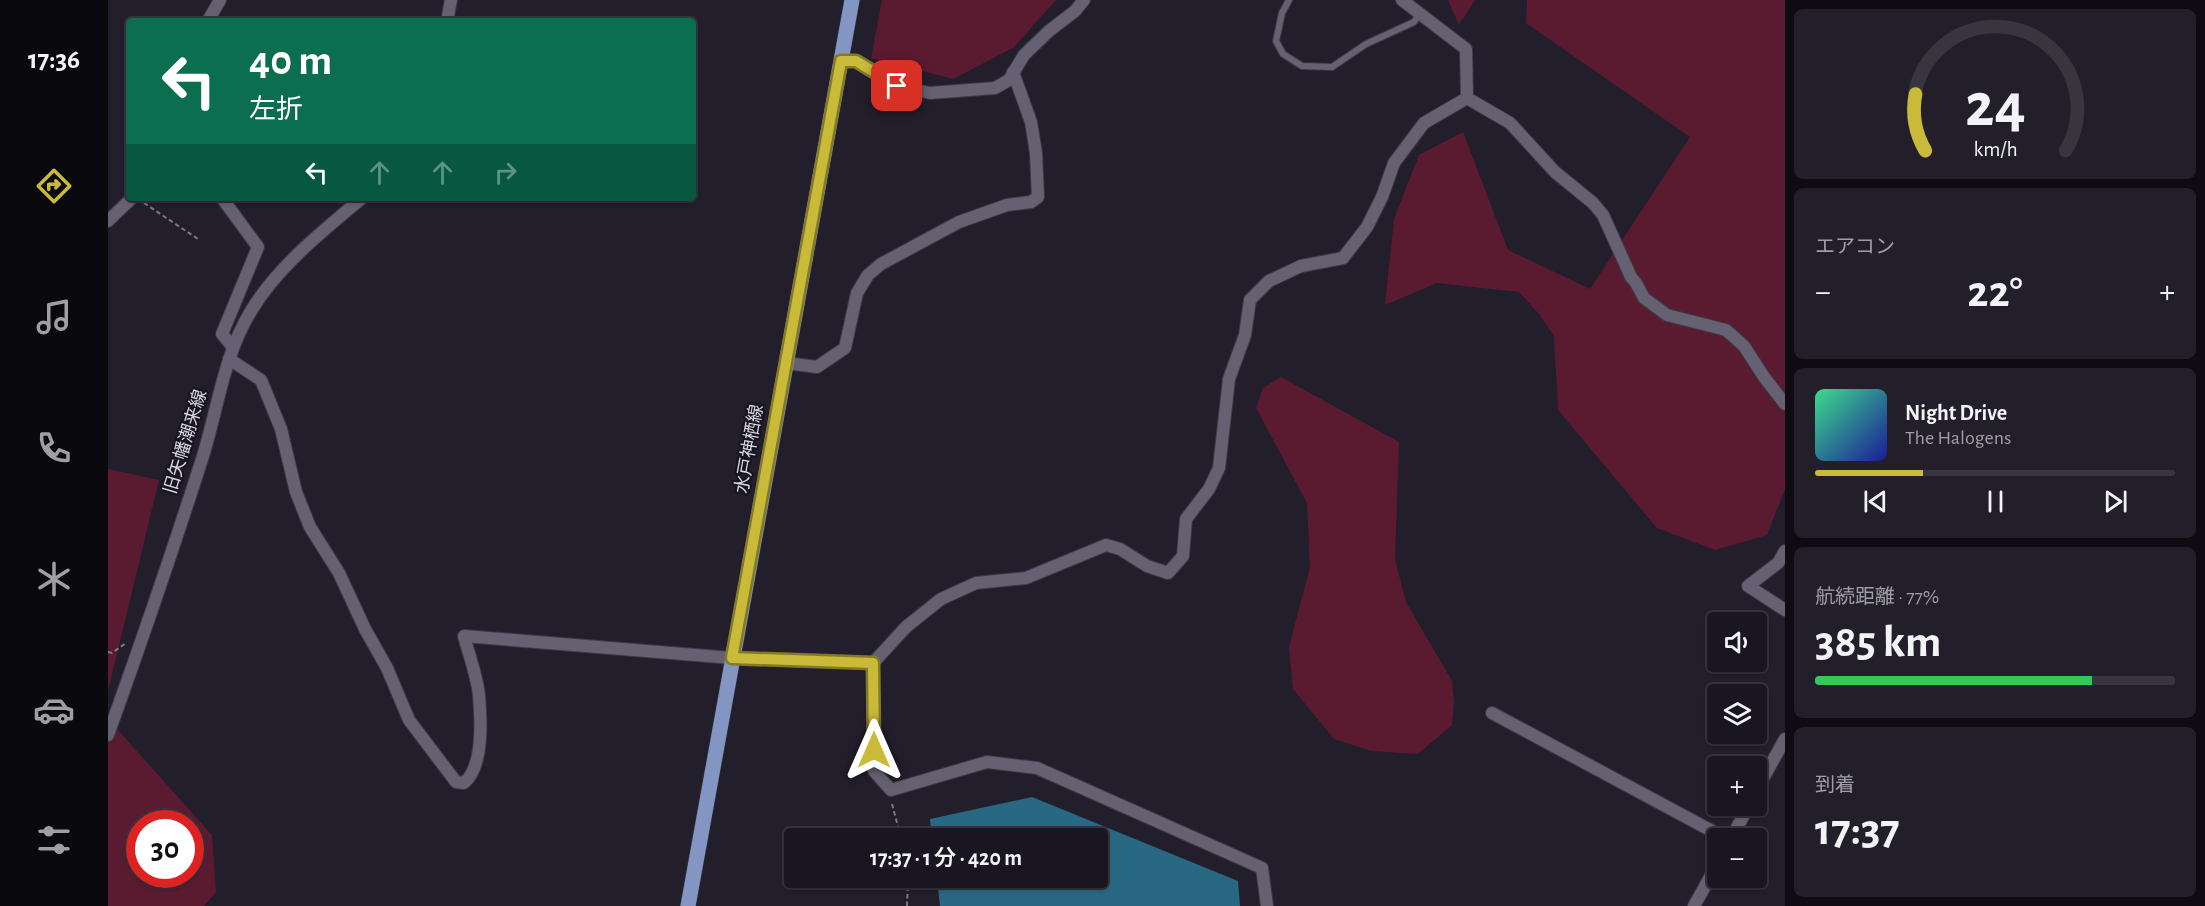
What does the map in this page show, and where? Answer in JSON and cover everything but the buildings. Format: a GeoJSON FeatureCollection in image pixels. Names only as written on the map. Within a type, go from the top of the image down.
{"type":"FeatureCollection","features":[{"type":"Feature","properties":{"kind":"main road","name":"水戸神栖線"},"geometry":{"type":"LineString","coordinates":[[688,906],[852,0]]}},
{"type":"Feature","properties":{"kind":"street"},"geometry":{"type":"LineString","coordinates":[[210,18],[220,0]]}},
{"type":"Feature","properties":{"kind":"street"},"geometry":{"type":"LineString","coordinates":[[448,18],[451,0]]}},
{"type":"Feature","properties":{"kind":"street"},"geometry":{"type":"LineString","coordinates":[[841,61],[856,61],[897,86],[930,93],[995,88],[1009,80],[1024,55],[1049,31],[1075,11],[1084,0]]}},
{"type":"Feature","properties":{"kind":"street"},"geometry":{"type":"LineString","coordinates":[[1402,0],[1466,48],[1467,98]]}},
{"type":"Feature","properties":{"kind":"street"},"geometry":{"type":"LineString","coordinates":[[786,363],[817,367],[845,348],[857,292],[868,275],[881,264],[959,222],[1007,205],[1031,202],[1038,197],[1036,153],[1031,122],[1013,72]]}},
{"type":"Feature","properties":{"kind":"street"},"geometry":{"type":"LineString","coordinates":[[1467,98],[1510,123],[1555,172],[1593,203],[1603,215],[1630,277],[1644,298],[1667,315],[1726,330],[1744,346],[1785,404]]}},
{"type":"Feature","properties":{"kind":"street"},"geometry":{"type":"LineString","coordinates":[[1267,906],[1262,868],[1037,768],[987,762],[891,790],[874,771],[873,663],[906,627],[941,599],[976,583],[1026,578],[1106,545],[1120,549],[1147,566],[1168,573],[1183,556],[1186,519],[1209,489],[1219,468],[1229,379],[1245,335],[1250,300],[1269,281],[1301,266],[1343,258],[1367,227],[1382,197],[1394,163],[1424,123],[1467,98]]}},
{"type":"Feature","properties":{"kind":"street"},"geometry":{"type":"LineString","coordinates":[[108,221],[129,201]]}},
{"type":"Feature","properties":{"kind":"street"},"geometry":{"type":"LineString","coordinates":[[224,201],[258,247],[222,333],[232,346]]}},
{"type":"Feature","properties":{"kind":"street","name":"旧矢幡潮来線"},"geometry":{"type":"LineString","coordinates":[[108,735],[204,453],[232,346],[252,309],[295,255],[358,201]]}},
{"type":"Feature","properties":{"kind":"street"},"geometry":{"type":"LineString","coordinates":[[229,359],[261,380],[281,429],[296,492],[310,527],[339,573],[365,629],[387,668],[409,720],[456,782],[464,783],[472,776],[479,755],[479,693],[465,636],[732,658],[873,663]]}},
{"type":"Feature","properties":{"kind":"street"},"geometry":{"type":"LineString","coordinates":[[1785,550],[1778,563],[1748,586],[1785,610]]}},
{"type":"Feature","properties":{"kind":"street"},"geometry":{"type":"LineString","coordinates":[[1492,712],[1707,828]]}},
{"type":"Feature","properties":{"kind":"street"},"geometry":{"type":"LineString","coordinates":[[1767,771],[1785,739]]}},
{"type":"Feature","properties":{"kind":"street"},"geometry":{"type":"LineString","coordinates":[[1694,906],[1707,883]]}},
{"type":"Feature","properties":{"kind":"lane"},"geometry":{"type":"LineString","coordinates":[[1289,0],[1282,13],[1276,41],[1283,54],[1302,66],[1332,67],[1365,44],[1414,22],[1420,12]]}},
{"type":"Feature","properties":{"kind":"path"},"geometry":{"type":"LineString","coordinates":[[141,201],[198,239]]}},
{"type":"Feature","properties":{"kind":"path"},"geometry":{"type":"LineString","coordinates":[[891,790],[892,805],[898,828]]}},
{"type":"Feature","properties":{"kind":"path"},"geometry":{"type":"LineString","coordinates":[[907,906],[908,888]]}},
{"type":"Feature","properties":{"kind":"shaded area"},"geometry":{"type":"Polygon","coordinates":[[[882,0],[1056,0],[1013,48],[953,79],[871,58],[882,0]]]}},
{"type":"Feature","properties":{"kind":"shaded area"},"geometry":{"type":"Polygon","coordinates":[[[1448,0],[1475,0],[1459,25],[1448,0]]]}},
{"type":"Feature","properties":{"kind":"shaded area"},"geometry":{"type":"Polygon","coordinates":[[[1527,0],[1785,0],[1785,489],[1767,535],[1715,550],[1657,528],[1558,410],[1554,336],[1539,314],[1519,292],[1437,283],[1385,305],[1394,219],[1419,155],[1463,132],[1508,250],[1590,289],[1690,137],[1526,23],[1527,0]]]}},
{"type":"Feature","properties":{"kind":"shaded area"},"geometry":{"type":"Polygon","coordinates":[[[1281,377],[1399,442],[1395,559],[1406,602],[1452,681],[1454,703],[1452,725],[1418,754],[1372,751],[1334,739],[1293,689],[1289,647],[1310,567],[1307,503],[1256,408],[1263,388],[1281,377]]]}},
{"type":"Feature","properties":{"kind":"shaded area"},"geometry":{"type":"Polygon","coordinates":[[[108,469],[159,480],[108,691],[108,469]]]}},
{"type":"Feature","properties":{"kind":"shaded area"},"geometry":{"type":"Polygon","coordinates":[[[108,719],[190,810],[126,810],[126,888],[204,888],[204,826],[212,835],[216,892],[204,906],[108,906],[108,719]]]}},
{"type":"Feature","properties":{"kind":"water"},"geometry":{"type":"Polygon","coordinates":[[[1032,797],[1238,881],[1240,906],[940,906],[938,888],[1108,888],[1108,828],[931,828],[930,819],[1032,797]]]}},
{"type":"Feature","properties":{"kind":"route"},"geometry":{"type":"LineString","coordinates":[[874,750],[873,663],[732,658],[841,61],[856,61],[897,86]]}}]}
